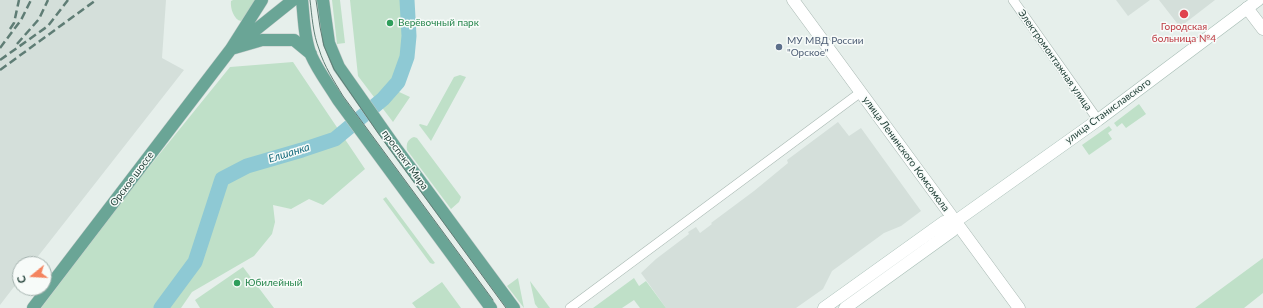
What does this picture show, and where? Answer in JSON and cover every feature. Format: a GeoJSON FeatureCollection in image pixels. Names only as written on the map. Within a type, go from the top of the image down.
{"type":"FeatureCollection","features":[{"type":"Feature","properties":{"kind":"main road"},"geometry":{"type":"LineString","coordinates":[[231,49],[262,0]]}},
{"type":"Feature","properties":{"kind":"main road"},"geometry":{"type":"LineString","coordinates":[[231,49],[293,0]]}},
{"type":"Feature","properties":{"kind":"main road","name":"проспект Мира"},"geometry":{"type":"LineString","coordinates":[[302,0],[306,34],[311,54],[321,73],[338,100],[491,308]]}},
{"type":"Feature","properties":{"kind":"main road","name":"проспект Мира"},"geometry":{"type":"LineString","coordinates":[[323,0],[329,43],[339,67],[353,89],[437,205],[514,308]]}},
{"type":"Feature","properties":{"kind":"main road","name":"улица Ленинского Комсомола"},"geometry":{"type":"LineString","coordinates":[[793,0],[1019,308]]}},
{"type":"Feature","properties":{"kind":"main road","name":"улица Станиславского"},"geometry":{"type":"LineString","coordinates":[[824,308],[944,222],[956,221],[1098,120],[1258,0]]}},
{"type":"Feature","properties":{"kind":"main road"},"geometry":{"type":"LineString","coordinates":[[1247,8],[1263,29]]}},
{"type":"Feature","properties":{"kind":"main road"},"geometry":{"type":"LineString","coordinates":[[231,49],[262,40],[294,40],[311,54]]}},
{"type":"Feature","properties":{"kind":"main road","name":"Орское шоссе"},"geometry":{"type":"LineString","coordinates":[[33,308],[231,49]]}},
{"type":"Feature","properties":{"kind":"main road","name":"улица Станиславского"},"geometry":{"type":"LineString","coordinates":[[845,308],[952,232],[956,221]]}},
{"type":"Feature","properties":{"kind":"street","name":"Электромонтажная улица"},"geometry":{"type":"LineString","coordinates":[[1013,0],[1098,120]]}},
{"type":"Feature","properties":{"kind":"street"},"geometry":{"type":"LineString","coordinates":[[570,308],[861,92]]}},
{"type":"Feature","properties":{"kind":"shaded area"},"geometry":{"type":"Polygon","coordinates":[[[0,0],[166,0],[162,58],[184,70],[38,256],[12,256],[12,289],[0,305],[0,0]]]}},
{"type":"Feature","properties":{"kind":"shaded area","name":"Городская больница №4"},"geometry":{"type":"Polygon","coordinates":[[[1116,0],[1150,0],[1128,16],[1116,0]]]}},
{"type":"Feature","properties":{"kind":"shaded area","name":"Городская больница №4"},"geometry":{"type":"Polygon","coordinates":[[[1159,0],[1215,0],[1180,27],[1159,0]]]}},
{"type":"Feature","properties":{"kind":"shaded area"},"geometry":{"type":"Polygon","coordinates":[[[838,122],[849,136],[861,128],[921,211],[901,226],[884,233],[832,271],[823,289],[796,308],[666,308],[641,273],[656,259],[689,234],[688,232],[696,227],[700,233],[712,224],[711,223],[788,163],[787,160],[838,122]]]}},
{"type":"Feature","properties":{"kind":"green space"},"geometry":{"type":"Polygon","coordinates":[[[258,0],[241,21],[236,18],[233,13],[231,1],[258,0]]]}},
{"type":"Feature","properties":{"kind":"green space"},"geometry":{"type":"Polygon","coordinates":[[[332,0],[340,0],[345,43],[337,44],[332,0]]]}},
{"type":"Feature","properties":{"kind":"green space"},"geometry":{"type":"Polygon","coordinates":[[[350,0],[403,0],[405,42],[397,91],[410,97],[393,122],[358,76],[350,0]]]}},
{"type":"Feature","properties":{"kind":"green space"},"geometry":{"type":"Polygon","coordinates":[[[293,62],[365,169],[323,205],[309,199],[291,209],[273,205],[275,222],[272,234],[254,256],[192,292],[181,308],[41,308],[50,296],[52,296],[52,294],[136,183],[230,67],[293,62]]]}},
{"type":"Feature","properties":{"kind":"green space"},"geometry":{"type":"Polygon","coordinates":[[[460,75],[466,77],[431,141],[419,125],[427,126],[454,77],[460,75]]]}},
{"type":"Feature","properties":{"kind":"green space"},"geometry":{"type":"Polygon","coordinates":[[[1139,104],[1146,114],[1126,128],[1122,123],[1117,127],[1114,123],[1139,104]]]}},
{"type":"Feature","properties":{"kind":"green space"},"geometry":{"type":"Polygon","coordinates":[[[1109,126],[1112,130],[1108,133],[1112,139],[1089,155],[1082,145],[1109,126]]]}},
{"type":"Feature","properties":{"kind":"green space"},"geometry":{"type":"Polygon","coordinates":[[[414,137],[417,138],[461,197],[459,202],[451,209],[407,150],[408,142],[414,137]]]}},
{"type":"Feature","properties":{"kind":"green space"},"geometry":{"type":"Polygon","coordinates":[[[386,197],[435,263],[430,263],[383,199],[386,197]]]}},
{"type":"Feature","properties":{"kind":"green space"},"geometry":{"type":"Polygon","coordinates":[[[1263,258],[1263,293],[1244,308],[1195,308],[1263,258]]]}},
{"type":"Feature","properties":{"kind":"green space","name":"Юбилейный"},"geometry":{"type":"Polygon","coordinates":[[[243,267],[274,308],[200,308],[195,300],[243,267]]]}},
{"type":"Feature","properties":{"kind":"green space"},"geometry":{"type":"Polygon","coordinates":[[[518,278],[524,308],[507,286],[518,278]]]}},
{"type":"Feature","properties":{"kind":"green space"},"geometry":{"type":"Polygon","coordinates":[[[634,278],[639,286],[646,281],[666,308],[640,308],[634,300],[622,308],[593,308],[634,278]]]}},
{"type":"Feature","properties":{"kind":"green space"},"geometry":{"type":"Polygon","coordinates":[[[530,281],[550,308],[538,308],[535,304],[530,281]]]}},
{"type":"Feature","properties":{"kind":"green space"},"geometry":{"type":"Polygon","coordinates":[[[442,282],[461,308],[416,308],[412,303],[442,282]]]}},
{"type":"Feature","properties":{"kind":"waterway","name":"Елшанка"},"geometry":{"type":"LineString","coordinates":[[161,308],[195,262],[222,179],[247,166],[335,139],[383,99],[398,82],[407,57],[409,36],[407,0]]}},
{"type":"Feature","properties":{"kind":"tram line"},"geometry":{"type":"LineString","coordinates":[[310,0],[314,31],[321,55],[343,96],[493,300]]}},
{"type":"Feature","properties":{"kind":"tram line"},"geometry":{"type":"LineString","coordinates":[[316,0],[324,46],[334,69],[378,133],[506,308]]}},
{"type":"Feature","properties":{"kind":"railway"},"geometry":{"type":"LineString","coordinates":[[10,29],[14,23],[19,0]]}},
{"type":"Feature","properties":{"kind":"railway"},"geometry":{"type":"LineString","coordinates":[[0,48],[21,20],[31,0]]}},
{"type":"Feature","properties":{"kind":"railway"},"geometry":{"type":"LineString","coordinates":[[17,44],[39,19],[48,0]]}},
{"type":"Feature","properties":{"kind":"railway"},"geometry":{"type":"LineString","coordinates":[[0,60],[48,26],[68,0]]}},
{"type":"Feature","properties":{"kind":"railway"},"geometry":{"type":"LineString","coordinates":[[0,70],[96,0]]}},
{"type":"Feature","properties":{"kind":"place","name":"Городская больница №4"},"geometry":{"type":"Point","coordinates":[1184,14]}},
{"type":"Feature","properties":{"kind":"place","name":"Верёвочный парк"},"geometry":{"type":"Point","coordinates":[390,23]}},
{"type":"Feature","properties":{"kind":"place","name":"МУ МВД России \"Орское\""},"geometry":{"type":"Point","coordinates":[779,47]}},
{"type":"Feature","properties":{"kind":"place","name":"Юбилейный"},"geometry":{"type":"Point","coordinates":[237,283]}}]}
